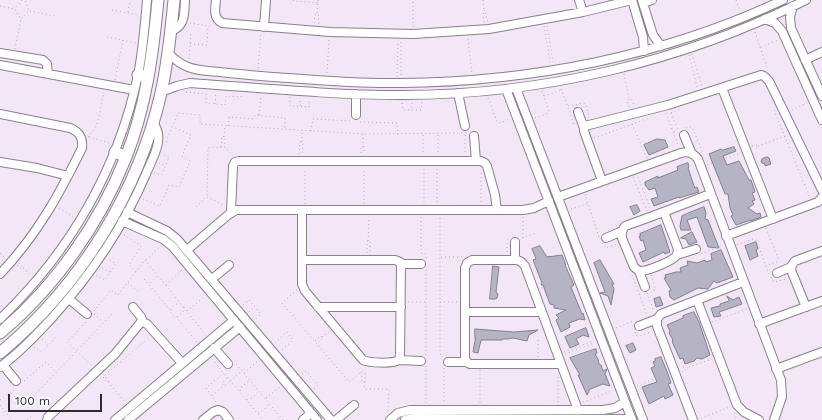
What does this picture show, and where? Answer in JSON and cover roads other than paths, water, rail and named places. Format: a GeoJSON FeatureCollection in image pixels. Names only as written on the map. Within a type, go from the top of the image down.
{"type":"FeatureCollection","features":[{"type":"Feature","properties":{"kind":"main road"},"geometry":{"type":"LineString","coordinates":[[0,333],[30,304],[72,255],[114,185],[126,157],[138,119],[143,76],[155,37],[158,0]]}},
{"type":"Feature","properties":{"kind":"main road"},"geometry":{"type":"LineString","coordinates":[[0,353],[39,317],[62,291],[87,267],[110,234],[118,207],[132,179],[153,123],[161,92],[168,53],[174,0]]}},
{"type":"Feature","properties":{"kind":"main road"},"geometry":{"type":"LineString","coordinates":[[138,119],[153,123]]}},
{"type":"Feature","properties":{"kind":"main road"},"geometry":{"type":"LineString","coordinates":[[116,149],[126,157]]}},
{"type":"Feature","properties":{"kind":"main road"},"geometry":{"type":"LineString","coordinates":[[72,255],[87,267]]}},
{"type":"Feature","properties":{"kind":"street"},"geometry":{"type":"LineString","coordinates":[[0,318],[37,281],[60,252],[80,221],[99,187],[116,149],[134,90],[143,76],[142,44],[147,0]]}},
{"type":"Feature","properties":{"kind":"street"},"geometry":{"type":"LineString","coordinates":[[171,31],[176,29],[183,22],[186,0]]}},
{"type":"Feature","properties":{"kind":"street"},"geometry":{"type":"LineString","coordinates":[[216,0],[215,13],[217,19],[222,23],[330,32],[399,34],[487,29],[544,20],[632,0],[643,38],[644,51]]}},
{"type":"Feature","properties":{"kind":"street"},"geometry":{"type":"LineString","coordinates":[[263,27],[266,0]]}},
{"type":"Feature","properties":{"kind":"street"},"geometry":{"type":"LineString","coordinates":[[579,0],[583,12]]}},
{"type":"Feature","properties":{"kind":"street"},"geometry":{"type":"LineString","coordinates":[[652,0],[642,2],[653,35],[661,46]]}},
{"type":"Feature","properties":{"kind":"street"},"geometry":{"type":"LineString","coordinates":[[168,53],[175,60],[189,68],[257,76],[326,81],[399,83],[471,80],[553,70],[644,51],[742,18],[782,0]]}},
{"type":"Feature","properties":{"kind":"street"},"geometry":{"type":"LineString","coordinates":[[161,92],[181,84],[190,83],[356,94],[402,95],[458,93],[516,88],[559,81],[623,67],[688,48],[765,19],[806,0]]}},
{"type":"Feature","properties":{"kind":"street"},"geometry":{"type":"LineString","coordinates":[[793,6],[790,17],[791,28],[822,96]]}},
{"type":"Feature","properties":{"kind":"street"},"geometry":{"type":"LineString","coordinates":[[765,19],[775,23],[783,34],[822,120]]}},
{"type":"Feature","properties":{"kind":"street"},"geometry":{"type":"LineString","coordinates":[[783,34],[791,28]]}},
{"type":"Feature","properties":{"kind":"street"},"geometry":{"type":"LineString","coordinates":[[805,60],[822,52]]}},
{"type":"Feature","properties":{"kind":"street"},"geometry":{"type":"LineString","coordinates":[[0,53],[43,60],[47,64],[48,74]]}},
{"type":"Feature","properties":{"kind":"street"},"geometry":{"type":"LineString","coordinates":[[0,65],[134,90]]}},
{"type":"Feature","properties":{"kind":"street"},"geometry":{"type":"LineString","coordinates":[[584,128],[586,126],[632,117],[757,76],[764,76],[768,81],[822,190]]}},
{"type":"Feature","properties":{"kind":"street"},"geometry":{"type":"LineString","coordinates":[[470,92],[471,80]]}},
{"type":"Feature","properties":{"kind":"street"},"geometry":{"type":"LineString","coordinates":[[516,88],[643,420]]}},
{"type":"Feature","properties":{"kind":"street"},"geometry":{"type":"LineString","coordinates":[[722,88],[773,219]]}},
{"type":"Feature","properties":{"kind":"street"},"geometry":{"type":"LineString","coordinates":[[405,420],[632,420],[506,89]]}},
{"type":"Feature","properties":{"kind":"street"},"geometry":{"type":"LineString","coordinates":[[458,93],[468,132],[479,161]]}},
{"type":"Feature","properties":{"kind":"street"},"geometry":{"type":"LineString","coordinates":[[356,94],[356,115]]}},
{"type":"Feature","properties":{"kind":"street"},"geometry":{"type":"LineString","coordinates":[[578,112],[602,181]]}},
{"type":"Feature","properties":{"kind":"street"},"geometry":{"type":"LineString","coordinates":[[0,114],[70,128],[86,139],[53,204],[35,232],[15,258],[0,274]]}},
{"type":"Feature","properties":{"kind":"street"},"geometry":{"type":"LineString","coordinates":[[17,385],[1,366],[29,342],[69,299],[87,267],[96,264],[102,254],[110,234],[122,221],[158,153],[157,128],[153,123]]}},
{"type":"Feature","properties":{"kind":"street"},"geometry":{"type":"LineString","coordinates":[[681,133],[691,152],[698,159],[781,380],[782,391],[774,420]]}},
{"type":"Feature","properties":{"kind":"street"},"geometry":{"type":"LineString","coordinates":[[558,197],[681,153],[691,152]]}},
{"type":"Feature","properties":{"kind":"street"},"geometry":{"type":"LineString","coordinates":[[231,210],[233,166],[237,161],[259,157],[301,161],[485,162],[495,195],[497,210]]}},
{"type":"Feature","properties":{"kind":"street"},"geometry":{"type":"LineString","coordinates":[[0,162],[37,168],[68,176]]}},
{"type":"Feature","properties":{"kind":"street"},"geometry":{"type":"LineString","coordinates":[[606,238],[622,231],[625,226],[710,194]]}},
{"type":"Feature","properties":{"kind":"street"},"geometry":{"type":"LineString","coordinates":[[726,236],[818,202],[822,197]]}},
{"type":"Feature","properties":{"kind":"street"},"geometry":{"type":"LineString","coordinates":[[187,250],[231,210],[523,210],[531,209],[549,201]]}},
{"type":"Feature","properties":{"kind":"street"},"geometry":{"type":"LineString","coordinates":[[304,210],[302,285],[305,291],[363,360],[368,362],[421,360]]}},
{"type":"Feature","properties":{"kind":"street"},"geometry":{"type":"LineString","coordinates":[[127,212],[170,233],[177,238],[331,420]]}},
{"type":"Feature","properties":{"kind":"street"},"geometry":{"type":"LineString","coordinates":[[664,212],[678,249],[678,255]]}},
{"type":"Feature","properties":{"kind":"street"},"geometry":{"type":"LineString","coordinates":[[122,221],[166,241],[188,265],[317,420]]}},
{"type":"Feature","properties":{"kind":"street"},"geometry":{"type":"LineString","coordinates":[[622,231],[624,241],[645,287]]}},
{"type":"Feature","properties":{"kind":"street"},"geometry":{"type":"LineString","coordinates":[[565,244],[574,240]]}},
{"type":"Feature","properties":{"kind":"street"},"geometry":{"type":"LineString","coordinates":[[515,242],[515,260]]}},
{"type":"Feature","properties":{"kind":"street"},"geometry":{"type":"LineString","coordinates":[[636,269],[645,271],[673,260],[678,255],[696,249]]}},
{"type":"Feature","properties":{"kind":"street"},"geometry":{"type":"LineString","coordinates":[[776,273],[791,267],[795,261],[822,251]]}},
{"type":"Feature","properties":{"kind":"street"},"geometry":{"type":"LineString","coordinates":[[302,260],[395,260],[401,264],[421,264]]}},
{"type":"Feature","properties":{"kind":"street"},"geometry":{"type":"LineString","coordinates":[[466,362],[465,268],[467,263],[469,261],[521,261],[534,291],[577,407]]}},
{"type":"Feature","properties":{"kind":"street"},"geometry":{"type":"LineString","coordinates":[[399,360],[401,264]]}},
{"type":"Feature","properties":{"kind":"street"},"geometry":{"type":"LineString","coordinates":[[209,291],[214,281],[229,265]]}},
{"type":"Feature","properties":{"kind":"street"},"geometry":{"type":"LineString","coordinates":[[791,267],[806,307]]}},
{"type":"Feature","properties":{"kind":"street"},"geometry":{"type":"LineString","coordinates":[[639,326],[661,314],[744,282]]}},
{"type":"Feature","properties":{"kind":"street"},"geometry":{"type":"LineString","coordinates":[[69,299],[90,314]]}},
{"type":"Feature","properties":{"kind":"street"},"geometry":{"type":"LineString","coordinates":[[697,300],[718,356],[734,406],[759,420]]}},
{"type":"Feature","properties":{"kind":"street"},"geometry":{"type":"LineString","coordinates":[[759,324],[822,301]]}},
{"type":"Feature","properties":{"kind":"street"},"geometry":{"type":"LineString","coordinates":[[318,307],[401,304]]}},
{"type":"Feature","properties":{"kind":"street"},"geometry":{"type":"LineString","coordinates":[[133,307],[143,322],[147,324],[182,363]]}},
{"type":"Feature","properties":{"kind":"street"},"geometry":{"type":"LineString","coordinates":[[465,312],[542,312]]}},
{"type":"Feature","properties":{"kind":"street"},"geometry":{"type":"LineString","coordinates":[[656,317],[657,326],[693,420]]}},
{"type":"Feature","properties":{"kind":"street"},"geometry":{"type":"LineString","coordinates":[[115,420],[234,320]]}},
{"type":"Feature","properties":{"kind":"street"},"geometry":{"type":"LineString","coordinates":[[47,420],[48,417],[100,372],[139,324],[143,322]]}},
{"type":"Feature","properties":{"kind":"street"},"geometry":{"type":"LineString","coordinates":[[128,420],[240,327]]}},
{"type":"Feature","properties":{"kind":"street"},"geometry":{"type":"LineString","coordinates":[[211,351],[230,362]]}},
{"type":"Feature","properties":{"kind":"street"},"geometry":{"type":"LineString","coordinates":[[776,369],[822,352]]}},
{"type":"Feature","properties":{"kind":"street"},"geometry":{"type":"LineString","coordinates":[[445,359],[470,364],[538,364],[559,360]]}},
{"type":"Feature","properties":{"kind":"street"},"geometry":{"type":"LineString","coordinates":[[611,364],[621,360]]}},
{"type":"Feature","properties":{"kind":"street"},"geometry":{"type":"LineString","coordinates":[[389,416],[402,411],[426,410],[558,410],[577,407],[609,409],[625,402]]}},
{"type":"Feature","properties":{"kind":"street"},"geometry":{"type":"LineString","coordinates":[[336,420],[354,405]]}},
{"type":"Feature","properties":{"kind":"street"},"geometry":{"type":"LineString","coordinates":[[203,420],[218,410],[223,412],[229,420]]}},
{"type":"Feature","properties":{"kind":"street"},"geometry":{"type":"LineString","coordinates":[[445,410],[451,419]]}},
{"type":"Feature","properties":{"kind":"street"},"geometry":{"type":"LineString","coordinates":[[303,420],[311,413]]}}]}
